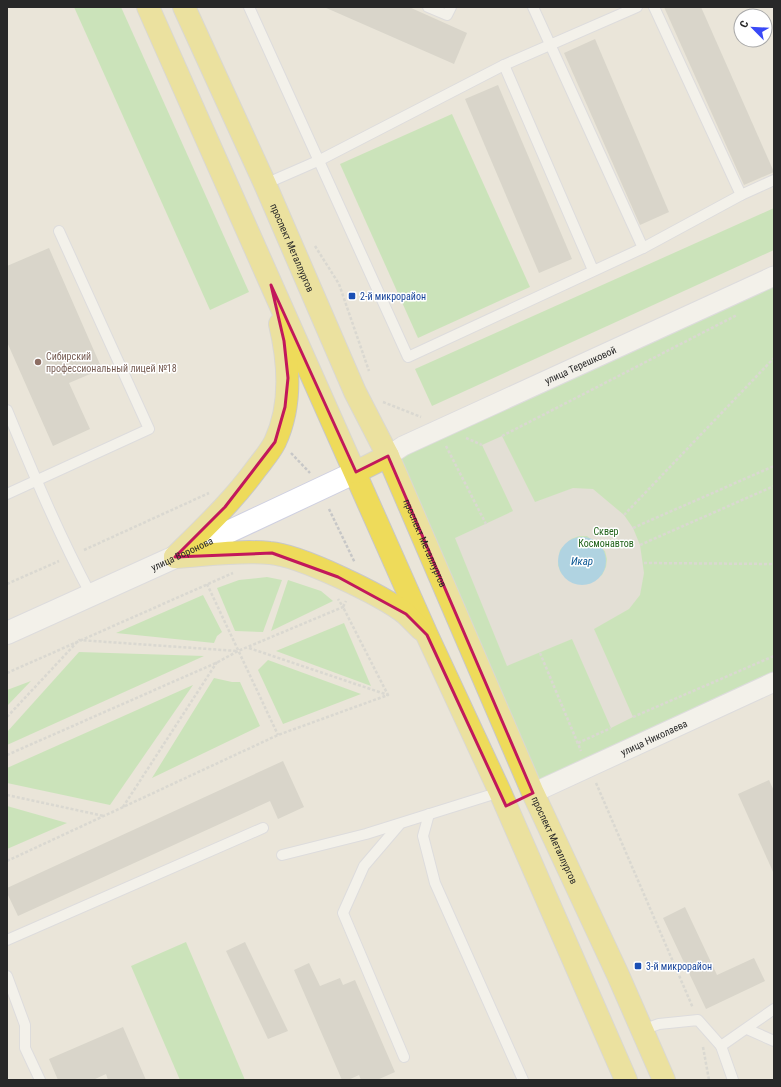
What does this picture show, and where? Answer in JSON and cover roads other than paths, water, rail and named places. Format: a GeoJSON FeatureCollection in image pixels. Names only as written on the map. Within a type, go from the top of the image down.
{"type":"FeatureCollection","features":[{"type":"Feature","properties":{"kind":"main road"},"geometry":{"type":"LineString","coordinates":[[148,7],[271,285],[356,472],[427,635],[503,799],[626,1080]]}},
{"type":"Feature","properties":{"kind":"main road","name":"проспект Металлургов"},"geometry":{"type":"LineString","coordinates":[[184,7],[265,184],[355,392],[388,456],[533,793],[642,1030],[660,1079]]}},
{"type":"Feature","properties":{"kind":"main road"},"geometry":{"type":"LineString","coordinates":[[175,558],[235,496],[275,442],[285,407],[288,378],[284,341],[271,285]]}},
{"type":"Feature","properties":{"kind":"main road"},"geometry":{"type":"LineString","coordinates":[[356,472],[388,456]]}},
{"type":"Feature","properties":{"kind":"main road","name":"улица Воронова"},"geometry":{"type":"LineString","coordinates":[[7,633],[175,558],[356,472]]}},
{"type":"Feature","properties":{"kind":"main road"},"geometry":{"type":"LineString","coordinates":[[175,558],[258,552],[272,553],[310,565],[370,593],[406,614],[427,635]]}},
{"type":"Feature","properties":{"kind":"main road"},"geometry":{"type":"LineString","coordinates":[[503,799],[533,793]]}},
{"type":"Feature","properties":{"kind":"street","name":"улица Терешковой"},"geometry":{"type":"LineString","coordinates":[[388,456],[403,446],[437,430],[774,276]]}},
{"type":"Feature","properties":{"kind":"street","name":"улица Николаева"},"geometry":{"type":"LineString","coordinates":[[533,793],[774,682]]}},
{"type":"Feature","properties":{"kind":"lane"},"geometry":{"type":"LineString","coordinates":[[250,7],[408,357],[643,248],[741,195],[774,180]]}},
{"type":"Feature","properties":{"kind":"lane"},"geometry":{"type":"LineString","coordinates":[[428,7],[447,15],[451,7]]}},
{"type":"Feature","properties":{"kind":"lane"},"geometry":{"type":"LineString","coordinates":[[533,7],[643,248]]}},
{"type":"Feature","properties":{"kind":"lane"},"geometry":{"type":"LineString","coordinates":[[265,184],[320,160],[504,65],[637,7]]}},
{"type":"Feature","properties":{"kind":"lane"},"geometry":{"type":"LineString","coordinates":[[654,7],[741,195]]}},
{"type":"Feature","properties":{"kind":"lane"},"geometry":{"type":"LineString","coordinates":[[504,65],[593,270]]}},
{"type":"Feature","properties":{"kind":"lane"},"geometry":{"type":"LineString","coordinates":[[7,494],[149,428],[59,231]]}},
{"type":"Feature","properties":{"kind":"lane"},"geometry":{"type":"LineString","coordinates":[[7,410],[36,481],[70,556],[91,596]]}},
{"type":"Feature","properties":{"kind":"lane"},"geometry":{"type":"LineString","coordinates":[[282,855],[399,825],[429,814],[503,799]]}},
{"type":"Feature","properties":{"kind":"lane"},"geometry":{"type":"LineString","coordinates":[[429,814],[423,836],[435,883],[523,1080]]}},
{"type":"Feature","properties":{"kind":"lane"},"geometry":{"type":"LineString","coordinates":[[399,825],[364,866],[343,913],[404,1057]]}},
{"type":"Feature","properties":{"kind":"lane"},"geometry":{"type":"LineString","coordinates":[[7,940],[263,828]]}},
{"type":"Feature","properties":{"kind":"lane"},"geometry":{"type":"LineString","coordinates":[[7,976],[25,1025],[25,1048],[40,1080]]}},
{"type":"Feature","properties":{"kind":"lane"},"geometry":{"type":"LineString","coordinates":[[721,1046],[774,1009]]}},
{"type":"Feature","properties":{"kind":"lane"},"geometry":{"type":"LineString","coordinates":[[642,1030],[659,1024],[698,1020],[721,1046],[733,1080]]}},
{"type":"Feature","properties":{"kind":"lane"},"geometry":{"type":"LineString","coordinates":[[747,1029],[774,1041]]}},
{"type":"Feature","properties":{"kind":"water","name":"Икар"},"geometry":{"type":"Polygon","coordinates":[[[577,537],[587,537],[596,541],[602,547],[605,552],[605,570],[596,581],[587,585],[577,585],[568,581],[562,575],[558,566],[558,556],[562,547],[568,541],[577,537]]]}},
{"type":"Feature","properties":{"kind":"place","name":"2-й микрорайон"},"geometry":{"type":"Point","coordinates":[352,296]}},
{"type":"Feature","properties":{"kind":"place","name":"Сибирский профессиональный лицей №18"},"geometry":{"type":"Point","coordinates":[38,362]}},
{"type":"Feature","properties":{"kind":"place","name":"3-й микрорайон"},"geometry":{"type":"Point","coordinates":[638,966]}},
{"type":"Feature","properties":{"kind":"park label","name":"Сквер Космонавтов"},"geometry":{"type":"Point","coordinates":[606,536]}}]}
